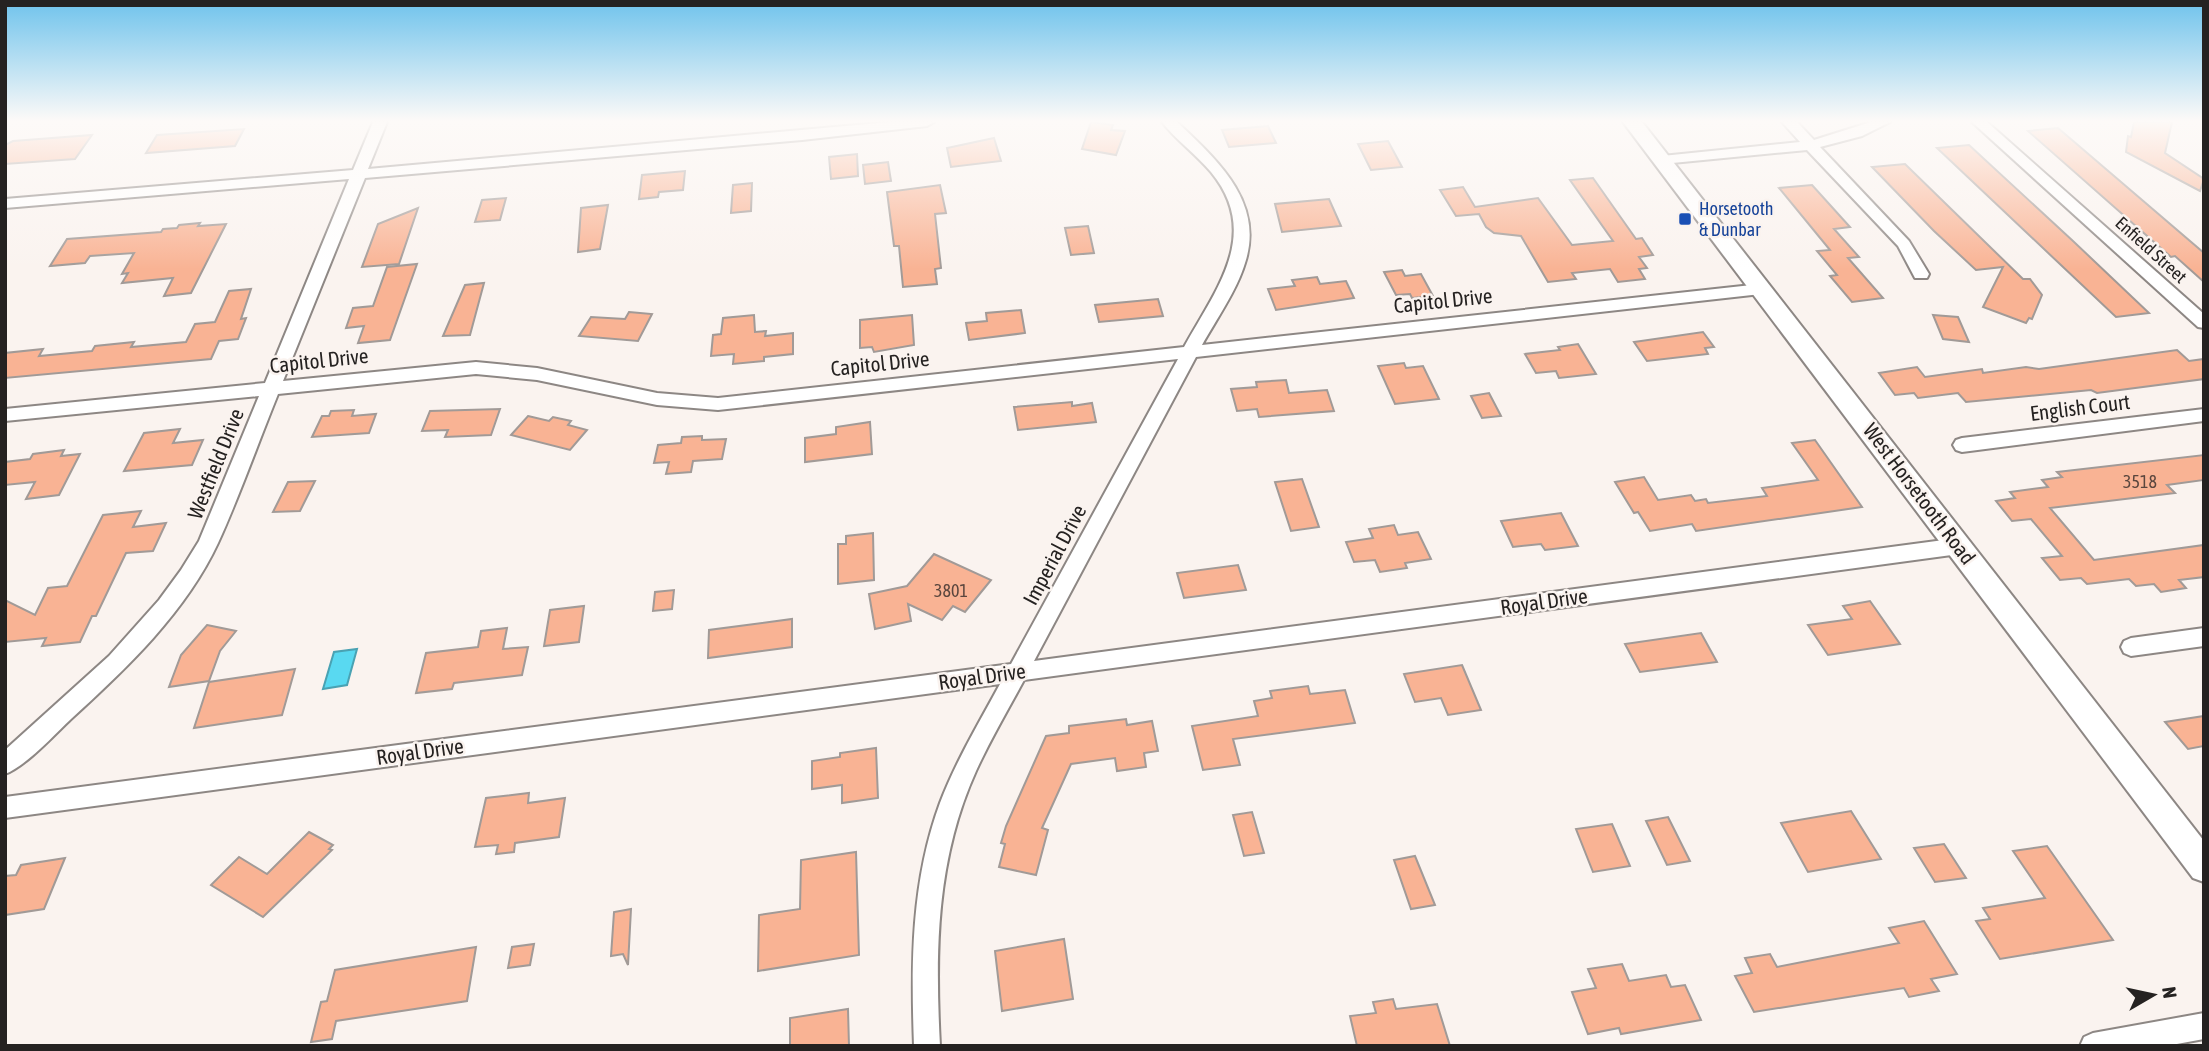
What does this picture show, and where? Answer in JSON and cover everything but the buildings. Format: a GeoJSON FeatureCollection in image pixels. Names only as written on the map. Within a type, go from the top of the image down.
{"type":"FeatureCollection","features":[{"type":"Feature","properties":{"kind":"main road","name":"West Horsetooth Road"},"geometry":{"type":"LineString","coordinates":[[1670,171],[2204,867]]}},
{"type":"Feature","properties":{"kind":"street","name":"Westfield Drive"},"geometry":{"type":"LineString","coordinates":[[5,764],[112,668],[165,609],[208,543],[359,171]]}},
{"type":"Feature","properties":{"kind":"street"},"geometry":{"type":"LineString","coordinates":[[5,204],[393,171]]}},
{"type":"Feature","properties":{"kind":"street","name":"Imperial Drive"},"geometry":{"type":"LineString","coordinates":[[927,1046],[923,964],[925,910],[933,858],[947,810],[967,766],[1237,265],[1245,229],[1234,193],[1218,171]]}},
{"type":"Feature","properties":{"kind":"street"},"geometry":{"type":"LineString","coordinates":[[1835,171],[1904,244],[1921,274]]}},
{"type":"Feature","properties":{"kind":"street","name":"Enfield Street"},"geometry":{"type":"LineString","coordinates":[[2034,171],[2204,323]]}},
{"type":"Feature","properties":{"kind":"street","name":"Capitol Drive"},"geometry":{"type":"LineString","coordinates":[[5,415],[477,368],[503,368],[667,403],[718,404],[1761,289]]}},
{"type":"Feature","properties":{"kind":"street","name":"English Court"},"geometry":{"type":"LineString","coordinates":[[1962,445],[2204,415]]}},
{"type":"Feature","properties":{"kind":"street","name":"Royal Drive"},"geometry":{"type":"LineString","coordinates":[[5,808],[1959,547]]}},
{"type":"Feature","properties":{"kind":"street"},"geometry":{"type":"LineString","coordinates":[[2131,647],[2204,637]]}},
{"type":"Feature","properties":{"kind":"street"},"geometry":{"type":"LineString","coordinates":[[2093,1046],[2204,1026]]}},
{"type":"Feature","properties":{"kind":"water"},"geometry":{"type":"Polygon","coordinates":[[[357,649],[347,685],[323,689],[334,652],[357,649]]]}},
{"type":"Feature","properties":{"kind":"place","name":"Horsetooth & Dunbar"},"geometry":{"type":"Point","coordinates":[1685,219]}}]}
